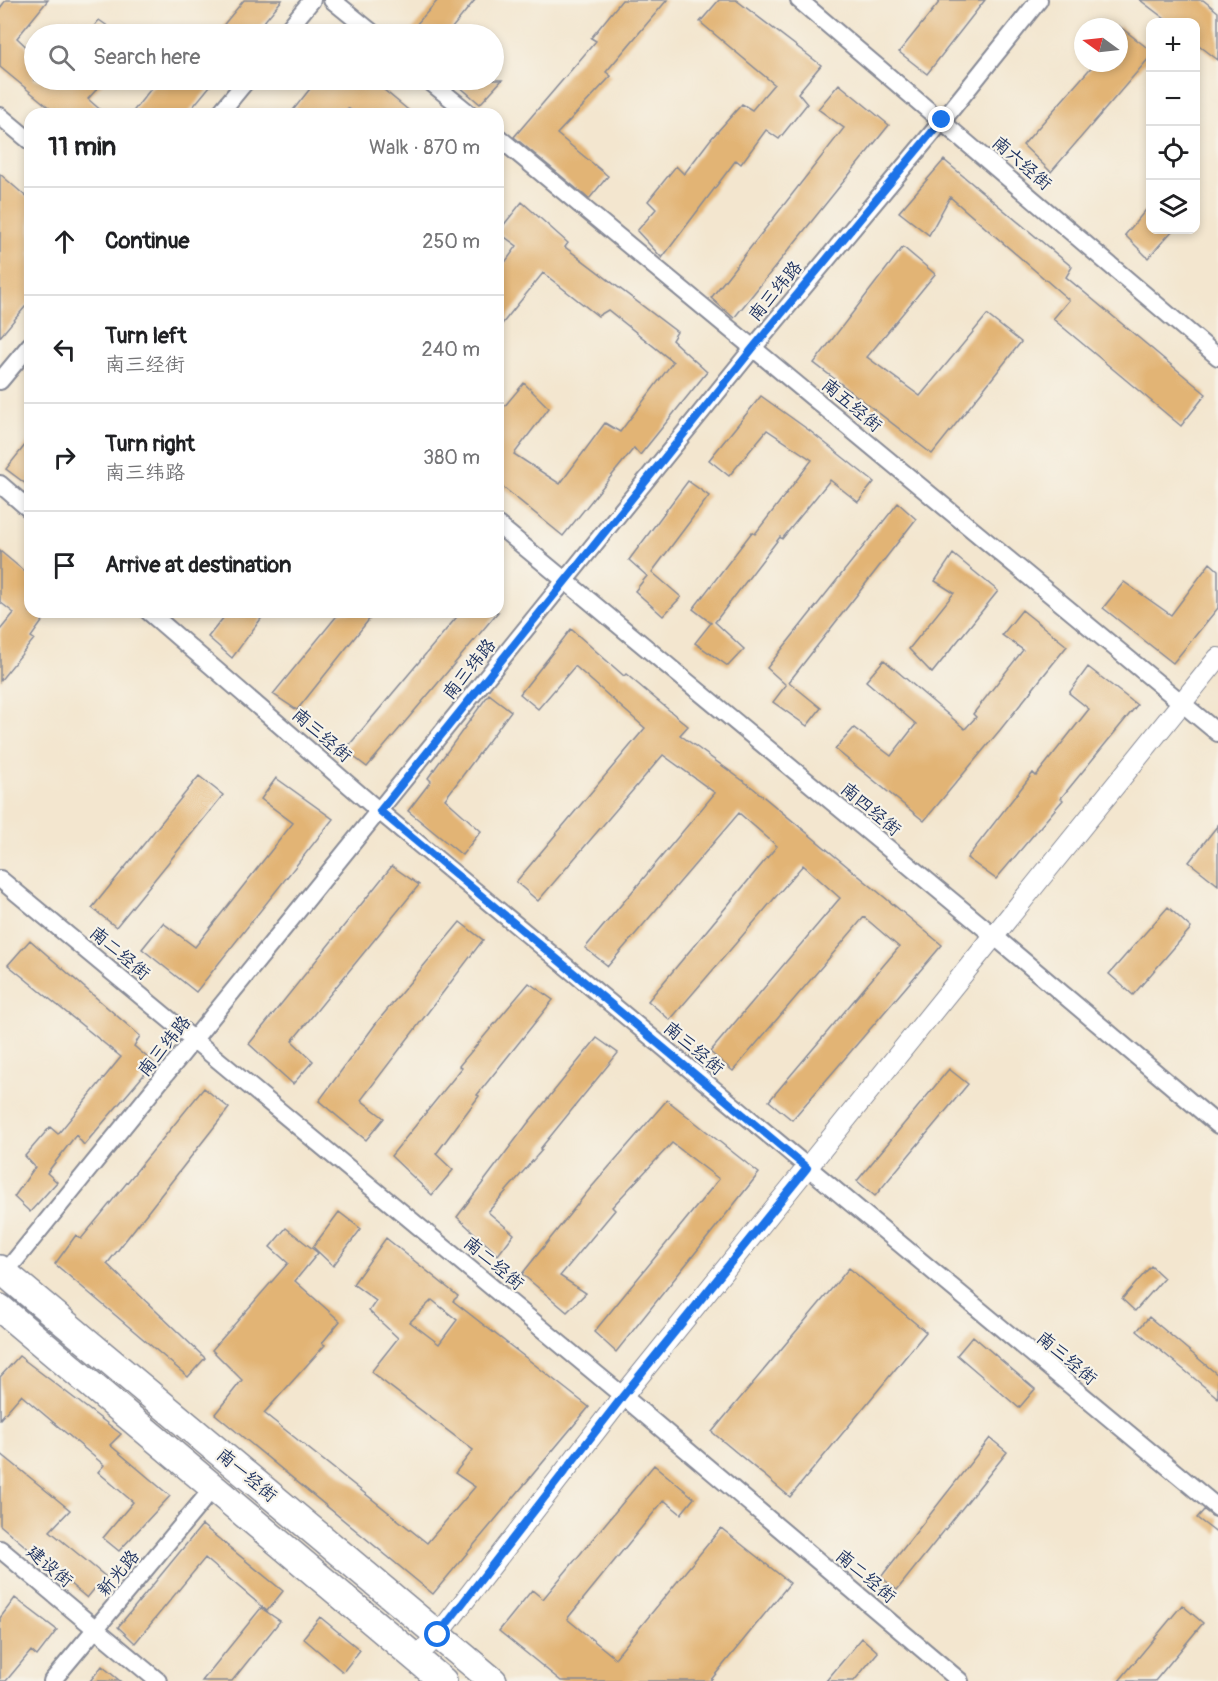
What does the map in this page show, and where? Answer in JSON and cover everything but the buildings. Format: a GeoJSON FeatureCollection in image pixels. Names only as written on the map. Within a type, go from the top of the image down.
{"type":"FeatureCollection","features":[{"type":"Feature","properties":{"kind":"highway","name":"南一经街"},"geometry":{"type":"LineString","coordinates":[[2,1274],[429,1643],[494,1681]]}},
{"type":"Feature","properties":{"kind":"highway","name":"南一经街"},"geometry":{"type":"LineString","coordinates":[[0,1308],[443,1681]]}},
{"type":"Feature","properties":{"kind":"street"},"geometry":{"type":"LineString","coordinates":[[292,24],[312,0]]}},
{"type":"Feature","properties":{"kind":"street"},"geometry":{"type":"LineString","coordinates":[[332,0],[362,24]]}},
{"type":"Feature","properties":{"kind":"street","name":"南六经街"},"geometry":{"type":"LineString","coordinates":[[800,0],[1218,357]]}},
{"type":"Feature","properties":{"kind":"street","name":"南三纬路"},"geometry":{"type":"LineString","coordinates":[[2,1274],[380,811],[753,348],[1039,0]]}},
{"type":"Feature","properties":{"kind":"street"},"geometry":{"type":"LineString","coordinates":[[224,108],[239,90]]}},
{"type":"Feature","properties":{"kind":"street"},"geometry":{"type":"LineString","coordinates":[[440,90],[463,108]]}},
{"type":"Feature","properties":{"kind":"street"},"geometry":{"type":"LineString","coordinates":[[0,116],[24,136]]}},
{"type":"Feature","properties":{"kind":"street","name":"南五经街"},"geometry":{"type":"LineString","coordinates":[[504,142],[1218,733]]}},
{"type":"Feature","properties":{"kind":"street"},"geometry":{"type":"LineString","coordinates":[[0,381],[24,352]]}},
{"type":"Feature","properties":{"kind":"street"},"geometry":{"type":"LineString","coordinates":[[0,484],[24,505]]}},
{"type":"Feature","properties":{"kind":"street","name":"南四经街"},"geometry":{"type":"LineString","coordinates":[[504,530],[1218,1125]]}},
{"type":"Feature","properties":{"kind":"street","name":"南三经街"},"geometry":{"type":"LineString","coordinates":[[156,618],[380,811],[1218,1508]]}},
{"type":"Feature","properties":{"kind":"street"},"geometry":{"type":"LineString","coordinates":[[429,1643],[623,1396],[1218,658]]}},
{"type":"Feature","properties":{"kind":"street","name":"南二经街"},"geometry":{"type":"LineString","coordinates":[[0,879],[623,1396],[960,1681]]}},
{"type":"Feature","properties":{"kind":"street","name":"新光路"},"geometry":{"type":"LineString","coordinates":[[52,1681],[213,1488]]}},
{"type":"Feature","properties":{"kind":"street","name":"建设街"},"geometry":{"type":"LineString","coordinates":[[0,1549],[158,1681]]}},
{"type":"Feature","properties":{"kind":"route"},"geometry":{"type":"LineString","coordinates":[[438,1635],[623,1396],[807,1168],[380,811],[753,348],[942,120]]}}]}
